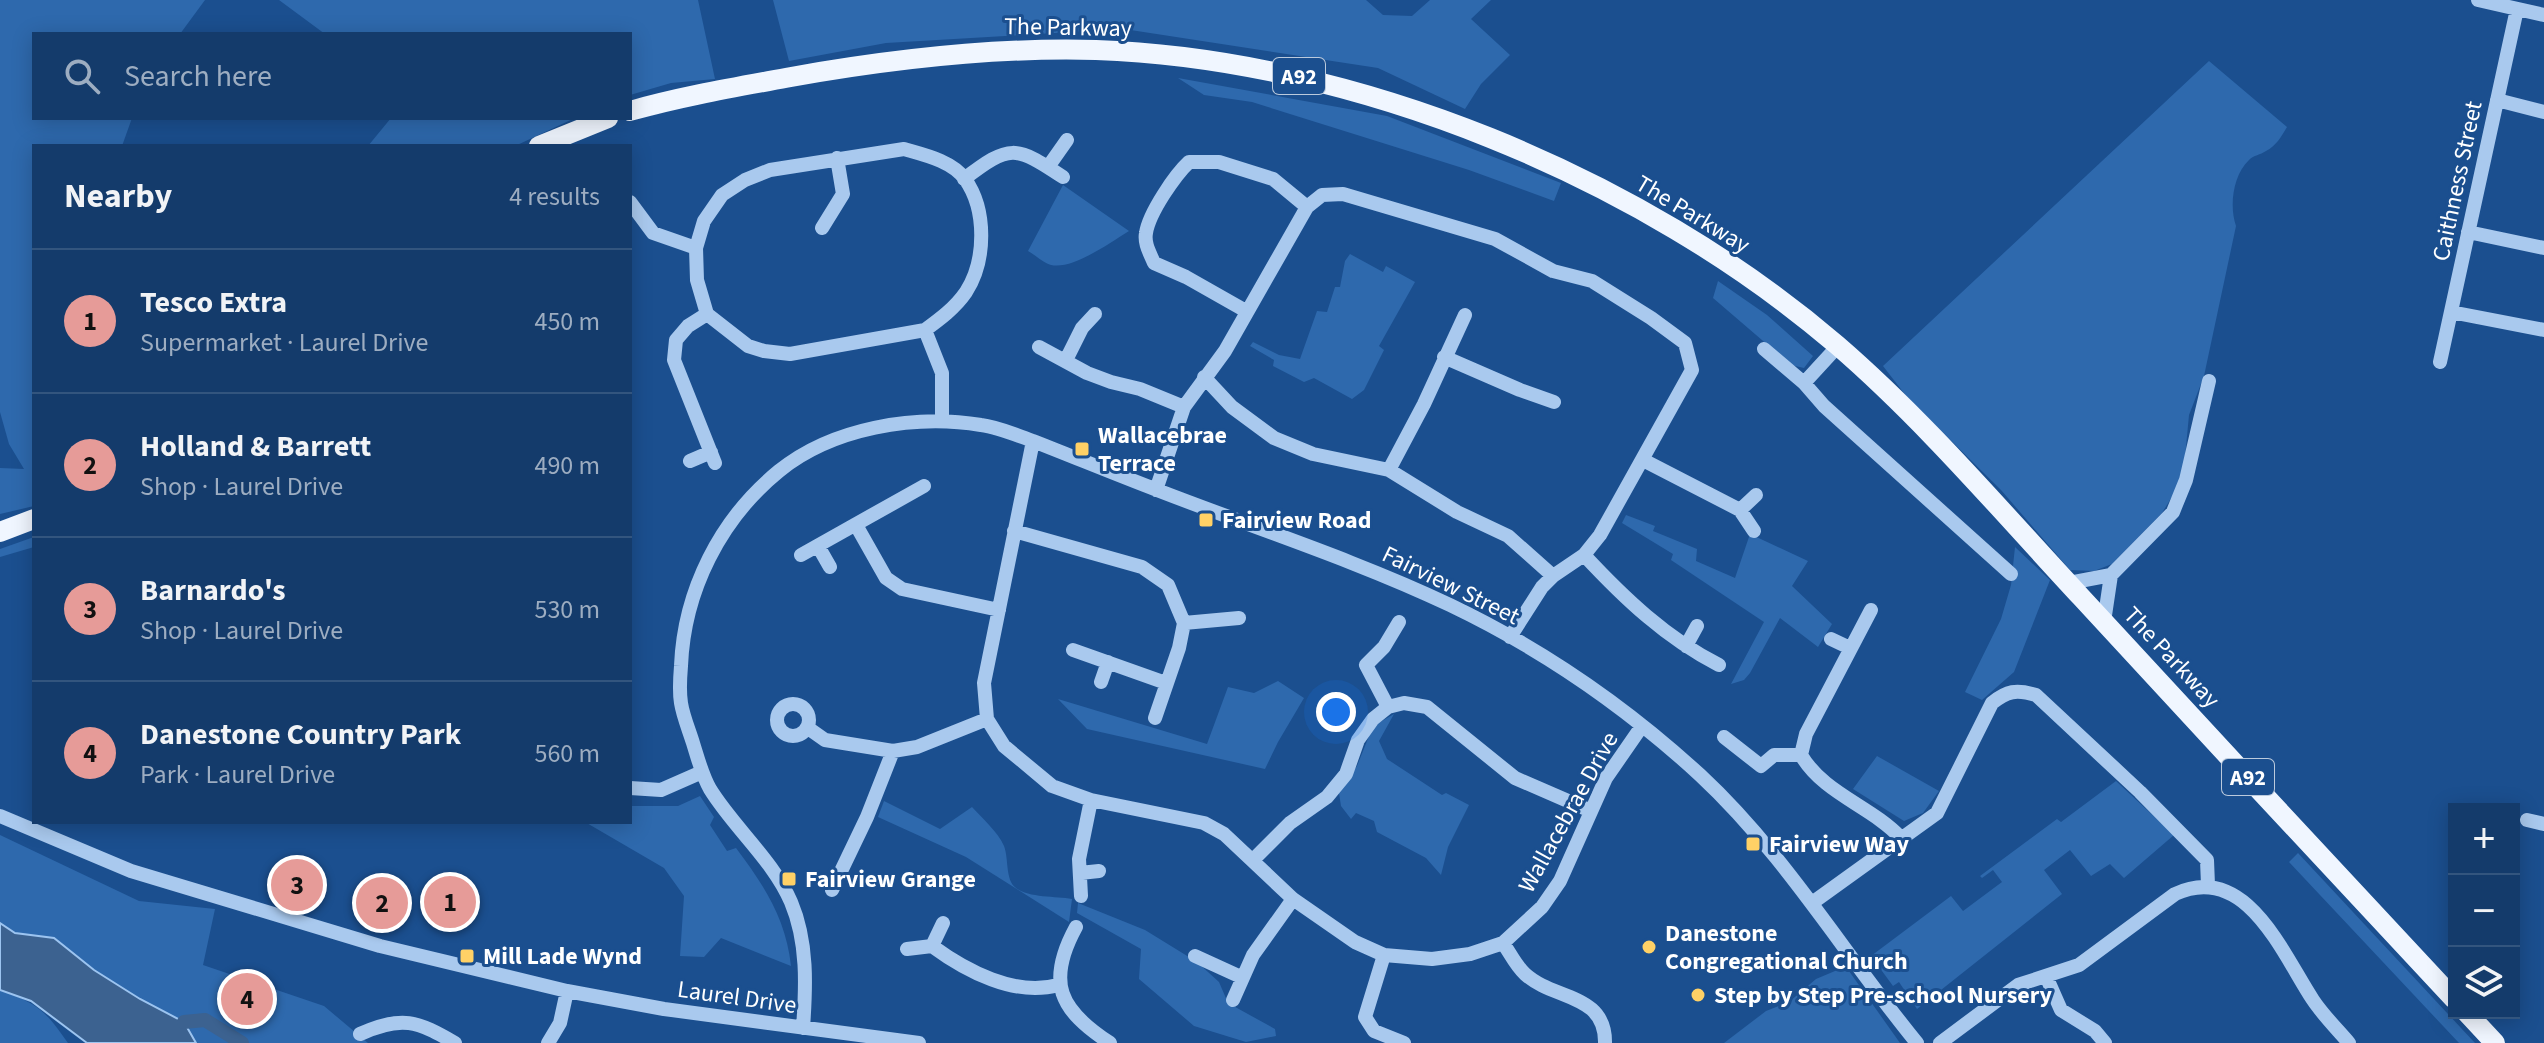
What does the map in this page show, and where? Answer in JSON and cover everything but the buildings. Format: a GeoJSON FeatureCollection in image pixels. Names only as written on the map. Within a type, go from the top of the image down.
{"type":"FeatureCollection","features":[{"type":"Feature","properties":{"kind":"main road","name":"The Parkway"},"geometry":{"type":"LineString","coordinates":[[632,111],[716,90],[845,67],[943,54],[1099,50],[1218,62],[1299,76],[1413,111],[1551,165],[1675,230],[1740,271],[1838,346],[1894,398],[2069,583],[2448,993]]}},
{"type":"Feature","properties":{"kind":"main road"},"geometry":{"type":"LineString","coordinates":[[544,144],[603,120]]}},
{"type":"Feature","properties":{"kind":"main road"},"geometry":{"type":"LineString","coordinates":[[0,532],[32,520]]}},
{"type":"Feature","properties":{"kind":"main road"},"geometry":{"type":"LineString","coordinates":[[2473,1019],[2495,1043]]}},
{"type":"Feature","properties":{"kind":"street"},"geometry":{"type":"LineString","coordinates":[[2478,0],[2544,15]]}},
{"type":"Feature","properties":{"kind":"street","name":"Caithness Street"},"geometry":{"type":"LineString","coordinates":[[2440,362],[2497,100],[2508,5]]}},
{"type":"Feature","properties":{"kind":"street"},"geometry":{"type":"LineString","coordinates":[[2497,100],[2544,112]]}},
{"type":"Feature","properties":{"kind":"street"},"geometry":{"type":"LineString","coordinates":[[1048,167],[1067,140]]}},
{"type":"Feature","properties":{"kind":"street"},"geometry":{"type":"LineString","coordinates":[[904,149],[949,166],[964,179],[975,202],[981,227],[979,260],[967,290],[955,306],[925,330],[790,354],[748,346],[707,314],[697,280],[696,248],[704,221],[722,195],[745,180],[770,170],[837,158],[904,149]]}},
{"type":"Feature","properties":{"kind":"street"},"geometry":{"type":"LineString","coordinates":[[964,179],[997,155],[1008,152],[1032,157],[1063,177]]}},
{"type":"Feature","properties":{"kind":"street"},"geometry":{"type":"LineString","coordinates":[[822,228],[843,194],[837,158]]}},
{"type":"Feature","properties":{"kind":"street"},"geometry":{"type":"LineString","coordinates":[[1246,311],[1211,290],[1154,263],[1146,246],[1146,233],[1178,172],[1189,162],[1219,162],[1273,179],[1307,207]]}},
{"type":"Feature","properties":{"kind":"street"},"geometry":{"type":"LineString","coordinates":[[1156,490],[1184,407],[1225,351],[1307,207],[1322,195],[1343,194],[1495,239],[1553,271],[1592,281],[1651,318],[1685,343],[1692,370],[1600,535],[1584,555],[1542,587],[1510,637]]}},
{"type":"Feature","properties":{"kind":"street"},"geometry":{"type":"LineString","coordinates":[[632,205],[653,233],[696,248]]}},
{"type":"Feature","properties":{"kind":"street"},"geometry":{"type":"LineString","coordinates":[[2468,232],[2543,246]]}},
{"type":"Feature","properties":{"kind":"street"},"geometry":{"type":"LineString","coordinates":[[2451,312],[2544,330]]}},
{"type":"Feature","properties":{"kind":"street"},"geometry":{"type":"LineString","coordinates":[[690,461],[713,458],[674,360],[676,340],[688,326],[707,314]]}},
{"type":"Feature","properties":{"kind":"street"},"geometry":{"type":"LineString","coordinates":[[1066,360],[1082,328],[1095,314]]}},
{"type":"Feature","properties":{"kind":"street"},"geometry":{"type":"LineString","coordinates":[[1389,470],[1465,315]]}},
{"type":"Feature","properties":{"kind":"street"},"geometry":{"type":"LineString","coordinates":[[925,330],[942,373],[942,421]]}},
{"type":"Feature","properties":{"kind":"street"},"geometry":{"type":"LineString","coordinates":[[1804,383],[1838,346]]}},
{"type":"Feature","properties":{"kind":"street"},"geometry":{"type":"LineString","coordinates":[[1039,347],[1099,378],[1140,389],[1184,407]]}},
{"type":"Feature","properties":{"kind":"street"},"geometry":{"type":"LineString","coordinates":[[1764,349],[2011,574]]}},
{"type":"Feature","properties":{"kind":"street"},"geometry":{"type":"LineString","coordinates":[[1444,357],[1554,402]]}},
{"type":"Feature","properties":{"kind":"street"},"geometry":{"type":"LineString","coordinates":[[1204,377],[1232,407],[1274,438],[1313,454],[1389,470],[1457,512],[1508,536],[1553,576]]}},
{"type":"Feature","properties":{"kind":"street"},"geometry":{"type":"LineString","coordinates":[[2069,583],[2111,575],[2166,521],[2178,503],[2186,480],[2209,381]]}},
{"type":"Feature","properties":{"kind":"street","name":"Fairview Street"},"geometry":{"type":"LineString","coordinates":[[803,1028],[806,980],[800,932],[791,902],[779,880],[725,811],[702,772],[681,701],[682,646],[695,590],[729,524],[746,501],[768,480],[791,462],[861,431],[911,421],[942,421],[984,425],[1033,441],[1391,579],[1452,606],[1510,637],[1596,692],[1642,726],[1721,796],[1774,853],[1917,1043]]}},
{"type":"Feature","properties":{"kind":"street"},"geometry":{"type":"LineString","coordinates":[[1033,441],[984,683],[987,719],[1004,746],[1043,779],[1052,786],[1091,800],[1079,859],[1081,896]]}},
{"type":"Feature","properties":{"kind":"street"},"geometry":{"type":"LineString","coordinates":[[1643,460],[1740,510],[1754,531]]}},
{"type":"Feature","properties":{"kind":"street"},"geometry":{"type":"LineString","coordinates":[[801,555],[924,486]]}},
{"type":"Feature","properties":{"kind":"street"},"geometry":{"type":"LineString","coordinates":[[1740,510],[1756,495]]}},
{"type":"Feature","properties":{"kind":"street"},"geometry":{"type":"LineString","coordinates":[[856,525],[886,578],[902,589],[999,610]]}},
{"type":"Feature","properties":{"kind":"street"},"geometry":{"type":"LineString","coordinates":[[1014,531],[1142,567],[1168,585],[1184,623],[1179,648],[1155,718]]}},
{"type":"Feature","properties":{"kind":"street"},"geometry":{"type":"LineString","coordinates":[[818,546],[830,567]]}},
{"type":"Feature","properties":{"kind":"street"},"geometry":{"type":"LineString","coordinates":[[1584,555],[1623,597],[1658,627],[1719,665]]}},
{"type":"Feature","properties":{"kind":"street"},"geometry":{"type":"LineString","coordinates":[[2104,622],[2111,575]]}},
{"type":"Feature","properties":{"kind":"street"},"geometry":{"type":"LineString","coordinates":[[1871,610],[1806,734],[1801,755],[1816,777],[1888,824],[1901,838]]}},
{"type":"Feature","properties":{"kind":"street"},"geometry":{"type":"LineString","coordinates":[[1184,623],[1239,618]]}},
{"type":"Feature","properties":{"kind":"street"},"geometry":{"type":"LineString","coordinates":[[1388,707],[1366,665],[1384,647],[1399,622]]}},
{"type":"Feature","properties":{"kind":"street"},"geometry":{"type":"LineString","coordinates":[[1686,646],[1697,626]]}},
{"type":"Feature","properties":{"kind":"street"},"geometry":{"type":"LineString","coordinates":[[1831,639],[1850,648]]}},
{"type":"Feature","properties":{"kind":"street"},"geometry":{"type":"LineString","coordinates":[[1073,650],[1166,683]]}},
{"type":"Feature","properties":{"kind":"street"},"geometry":{"type":"LineString","coordinates":[[1101,682],[1108,662]]}},
{"type":"Feature","properties":{"kind":"street"},"geometry":{"type":"LineString","coordinates":[[1812,903],[1937,813],[1992,703],[2007,691],[2036,695],[2140,792],[2207,860],[2208,885]]}},
{"type":"Feature","properties":{"kind":"street"},"geometry":{"type":"LineString","coordinates":[[1253,860],[1298,816],[1327,797],[1346,774],[1365,728],[1388,707],[1404,703],[1427,707],[1515,778],[1591,811]]}},
{"type":"Feature","properties":{"kind":"street"},"geometry":{"type":"LineString","coordinates":[[808,728],[825,740],[893,751],[917,747],[987,719]]}},
{"type":"Feature","properties":{"kind":"street","name":"Wallacebrae Drive"},"geometry":{"type":"LineString","coordinates":[[1091,800],[1204,823],[1224,834],[1293,899],[1355,942],[1384,955],[1432,959],[1470,954],[1503,943],[1542,907],[1560,881],[1606,778],[1642,726]]}},
{"type":"Feature","properties":{"kind":"street"},"geometry":{"type":"LineString","coordinates":[[1724,737],[1761,766],[1774,755],[1801,755]]}},
{"type":"Feature","properties":{"kind":"street"},"geometry":{"type":"LineString","coordinates":[[832,890],[867,817],[893,751]]}},
{"type":"Feature","properties":{"kind":"street"},"geometry":{"type":"LineString","coordinates":[[632,788],[661,790],[702,772]]}},
{"type":"Feature","properties":{"kind":"street","name":"Laurel Drive"},"geometry":{"type":"LineString","coordinates":[[0,816],[100,861],[380,946],[567,991],[664,1009],[919,1043]]}},
{"type":"Feature","properties":{"kind":"street"},"geometry":{"type":"LineString","coordinates":[[2527,820],[2544,824]]}},
{"type":"Feature","properties":{"kind":"street"},"geometry":{"type":"LineString","coordinates":[[1080,873],[1099,871]]}},
{"type":"Feature","properties":{"kind":"street"},"geometry":{"type":"LineString","coordinates":[[1940,1043],[2018,985],[2079,965],[2175,894],[2190,887],[2208,885],[2225,889],[2264,922],[2314,1001],[2349,1043]]}},
{"type":"Feature","properties":{"kind":"street"},"geometry":{"type":"LineString","coordinates":[[1233,1000],[1253,955],[1293,899]]}},
{"type":"Feature","properties":{"kind":"street"},"geometry":{"type":"LineString","coordinates":[[932,946],[943,923]]}},
{"type":"Feature","properties":{"kind":"street"},"geometry":{"type":"LineString","coordinates":[[1076,927],[1064,950],[1058,985],[1074,1014],[1087,1028],[1110,1043]]}},
{"type":"Feature","properties":{"kind":"street"},"geometry":{"type":"LineString","coordinates":[[1503,943],[1523,973],[1546,987],[1585,1003],[1606,1031],[1605,1043]]}},
{"type":"Feature","properties":{"kind":"street"},"geometry":{"type":"LineString","coordinates":[[907,949],[932,946],[956,963],[1015,985],[1058,985]]}},
{"type":"Feature","properties":{"kind":"street"},"geometry":{"type":"LineString","coordinates":[[1384,955],[1365,1017],[1374,1031],[1404,1043]]}},
{"type":"Feature","properties":{"kind":"street"},"geometry":{"type":"LineString","coordinates":[[1195,956],[1241,977]]}},
{"type":"Feature","properties":{"kind":"street"},"geometry":{"type":"LineString","coordinates":[[2046,976],[2061,1010],[2095,1031],[2105,1043]]}},
{"type":"Feature","properties":{"kind":"street"},"geometry":{"type":"LineString","coordinates":[[554,1041],[567,991]]}},
{"type":"Feature","properties":{"kind":"street"},"geometry":{"type":"LineString","coordinates":[[360,1034],[382,1024],[402,1021],[424,1025],[455,1043]]}},
{"type":"Feature","properties":{"kind":"shaded area"},"geometry":{"type":"Polygon","coordinates":[[[0,0],[205,0],[181,32],[32,32],[32,120],[131,120],[123,144],[32,144],[32,506],[0,514],[0,468],[24,469],[9,444],[0,412],[0,0]]]}},
{"type":"Feature","properties":{"kind":"shaded area"},"geometry":{"type":"Polygon","coordinates":[[[279,0],[698,0],[715,79],[671,83],[632,94],[632,32],[322,32],[279,0]]]}},
{"type":"Feature","properties":{"kind":"shaded area"},"geometry":{"type":"Polygon","coordinates":[[[773,0],[1366,0],[1383,15],[1412,16],[1430,0],[1491,0],[1471,19],[1510,55],[1481,84],[1465,109],[1378,68],[1124,29],[886,43],[789,61],[773,0]]]}},
{"type":"Feature","properties":{"kind":"shaded area"},"geometry":{"type":"Polygon","coordinates":[[[2209,61],[2287,127],[2273,147],[2249,160],[2236,182],[2233,200],[2236,226],[2204,376],[2189,415],[2184,468],[2178,487],[2162,513],[2112,564],[2094,571],[2070,570],[2001,490],[1907,397],[1883,366],[2209,61]]]}},
{"type":"Feature","properties":{"kind":"shaded area"},"geometry":{"type":"Polygon","coordinates":[[[1178,78],[1387,116],[1561,183],[1554,201],[1469,170],[1252,102],[1204,95],[1178,78]]]}},
{"type":"Feature","properties":{"kind":"shaded area"},"geometry":{"type":"Polygon","coordinates":[[[389,120],[571,120],[519,144],[370,144],[389,120]]]}},
{"type":"Feature","properties":{"kind":"shaded area"},"geometry":{"type":"Polygon","coordinates":[[[1063,185],[1129,231],[1081,259],[1051,265],[1028,251],[1063,185]]]}},
{"type":"Feature","properties":{"kind":"shaded area"},"geometry":{"type":"Polygon","coordinates":[[[1350,254],[1383,272],[1386,266],[1415,282],[1379,346],[1384,350],[1364,390],[1352,399],[1314,378],[1304,382],[1273,366],[1274,360],[1250,346],[1253,342],[1279,355],[1300,359],[1317,311],[1327,312],[1335,287],[1340,287],[1345,261],[1350,254]]]}},
{"type":"Feature","properties":{"kind":"shaded area"},"geometry":{"type":"Polygon","coordinates":[[[1718,281],[1767,315],[1813,356],[1804,368],[1791,365],[1713,298],[1718,281]]]}},
{"type":"Feature","properties":{"kind":"shaded area"},"geometry":{"type":"Polygon","coordinates":[[[1626,515],[1655,526],[1653,531],[1697,549],[1696,561],[1735,578],[1750,534],[1808,561],[1792,586],[1832,624],[1818,647],[1780,618],[1750,673],[1744,680],[1731,684],[1764,622],[1671,560],[1673,554],[1622,523],[1626,515]]]}},
{"type":"Feature","properties":{"kind":"shaded area"},"geometry":{"type":"Polygon","coordinates":[[[32,538],[32,548],[0,557],[0,549],[32,538]]]}},
{"type":"Feature","properties":{"kind":"shaded area"},"geometry":{"type":"Polygon","coordinates":[[[2015,547],[2050,580],[2014,672],[1982,700],[1965,692],[2001,619],[2011,585],[2015,547]]]}},
{"type":"Feature","properties":{"kind":"shaded area"},"geometry":{"type":"Polygon","coordinates":[[[1278,681],[1304,698],[1265,769],[1087,729],[1058,699],[1207,744],[1228,687],[1254,693],[1278,681]]]}},
{"type":"Feature","properties":{"kind":"shaded area"},"geometry":{"type":"Polygon","coordinates":[[[1394,714],[1379,741],[1387,759],[1442,795],[1446,793],[1469,805],[1448,847],[1441,875],[1426,858],[1377,832],[1374,821],[1356,813],[1351,819],[1341,806],[1339,793],[1357,766],[1373,726],[1394,714]]]}},
{"type":"Feature","properties":{"kind":"shaded area"},"geometry":{"type":"Polygon","coordinates":[[[1877,756],[1939,791],[1923,813],[1904,821],[1853,789],[1877,756]]]}},
{"type":"Feature","properties":{"kind":"shaded area"},"geometry":{"type":"Polygon","coordinates":[[[2116,781],[2174,835],[2124,878],[2110,864],[2091,876],[2070,850],[2044,870],[2062,894],[1917,1009],[1899,982],[1893,986],[1871,956],[1951,896],[1963,911],[2002,882],[1993,870],[1982,878],[1980,876],[2057,819],[2061,822],[2116,781]]]}},
{"type":"Feature","properties":{"kind":"shaded area"},"geometry":{"type":"Polygon","coordinates":[[[700,796],[714,817],[710,825],[727,851],[736,848],[756,875],[779,918],[791,966],[721,938],[704,957],[680,956],[684,896],[664,868],[588,824],[632,824],[632,806],[678,806],[700,796]]]}},
{"type":"Feature","properties":{"kind":"shaded area"},"geometry":{"type":"Polygon","coordinates":[[[884,801],[940,829],[972,807],[1001,841],[1006,851],[1009,875],[1016,888],[1028,894],[1072,899],[1069,922],[966,857],[878,817],[884,801]]]}},
{"type":"Feature","properties":{"kind":"shaded area"},"geometry":{"type":"Polygon","coordinates":[[[0,835],[139,901],[215,909],[203,965],[324,1006],[368,1043],[196,1043],[184,1022],[94,970],[54,938],[15,933],[0,923],[0,835]]]}},
{"type":"Feature","properties":{"kind":"shaded area"},"geometry":{"type":"Polygon","coordinates":[[[2298,853],[2448,1014],[2448,1019],[2453,1019],[2475,1043],[2459,1043],[2289,862],[2298,853]]]}},
{"type":"Feature","properties":{"kind":"shaded area"},"geometry":{"type":"Polygon","coordinates":[[[1078,903],[1145,930],[1197,962],[1219,982],[1228,1003],[1275,1029],[1276,1036],[1246,1042],[1194,1026],[1139,979],[1141,949],[1077,913],[1078,903]]]}},
{"type":"Feature","properties":{"kind":"shaded area"},"geometry":{"type":"Polygon","coordinates":[[[0,923],[15,933],[54,938],[94,970],[184,1022],[196,1043],[87,1043],[31,1001],[0,990],[0,923]]]}},
{"type":"Feature","properties":{"kind":"shaded area"},"geometry":{"type":"Polygon","coordinates":[[[1844,964],[1900,1043],[1724,1043],[1766,1011],[1789,1002],[1816,979],[1844,964]]]}},
{"type":"Feature","properties":{"kind":"shaded area"},"geometry":{"type":"Polygon","coordinates":[[[0,990],[40,1009],[68,1043],[0,1043],[0,990]]]}},
{"type":"Feature","properties":{"kind":"waterway"},"geometry":{"type":"LineString","coordinates":[[184,1022],[205,1020],[242,1043]]}},
{"type":"Feature","properties":{"kind":"place","name":"Wallacebrae Terrace"},"geometry":{"type":"Point","coordinates":[1082,449]}},
{"type":"Feature","properties":{"kind":"place","name":"Fairview Road"},"geometry":{"type":"Point","coordinates":[1206,520]}},
{"type":"Feature","properties":{"kind":"place","name":"Fairview Way"},"geometry":{"type":"Point","coordinates":[1753,844]}},
{"type":"Feature","properties":{"kind":"place","name":"Fairview Grange"},"geometry":{"type":"Point","coordinates":[789,879]}},
{"type":"Feature","properties":{"kind":"place","name":"Barnardo's"},"geometry":{"type":"Point","coordinates":[297,885]}},
{"type":"Feature","properties":{"kind":"place","name":"Tesco Extra"},"geometry":{"type":"Point","coordinates":[450,902]}},
{"type":"Feature","properties":{"kind":"place","name":"Holland & Barrett"},"geometry":{"type":"Point","coordinates":[382,903]}},
{"type":"Feature","properties":{"kind":"place","name":"Danestone Congregational Church"},"geometry":{"type":"Point","coordinates":[1649,947]}},
{"type":"Feature","properties":{"kind":"place","name":"Mill Lade Wynd"},"geometry":{"type":"Point","coordinates":[467,956]}},
{"type":"Feature","properties":{"kind":"place","name":"Step by Step Pre-school Nursery"},"geometry":{"type":"Point","coordinates":[1698,995]}},
{"type":"Feature","properties":{"kind":"place","name":"Danestone Country Park"},"geometry":{"type":"Point","coordinates":[247,999]}}]}
